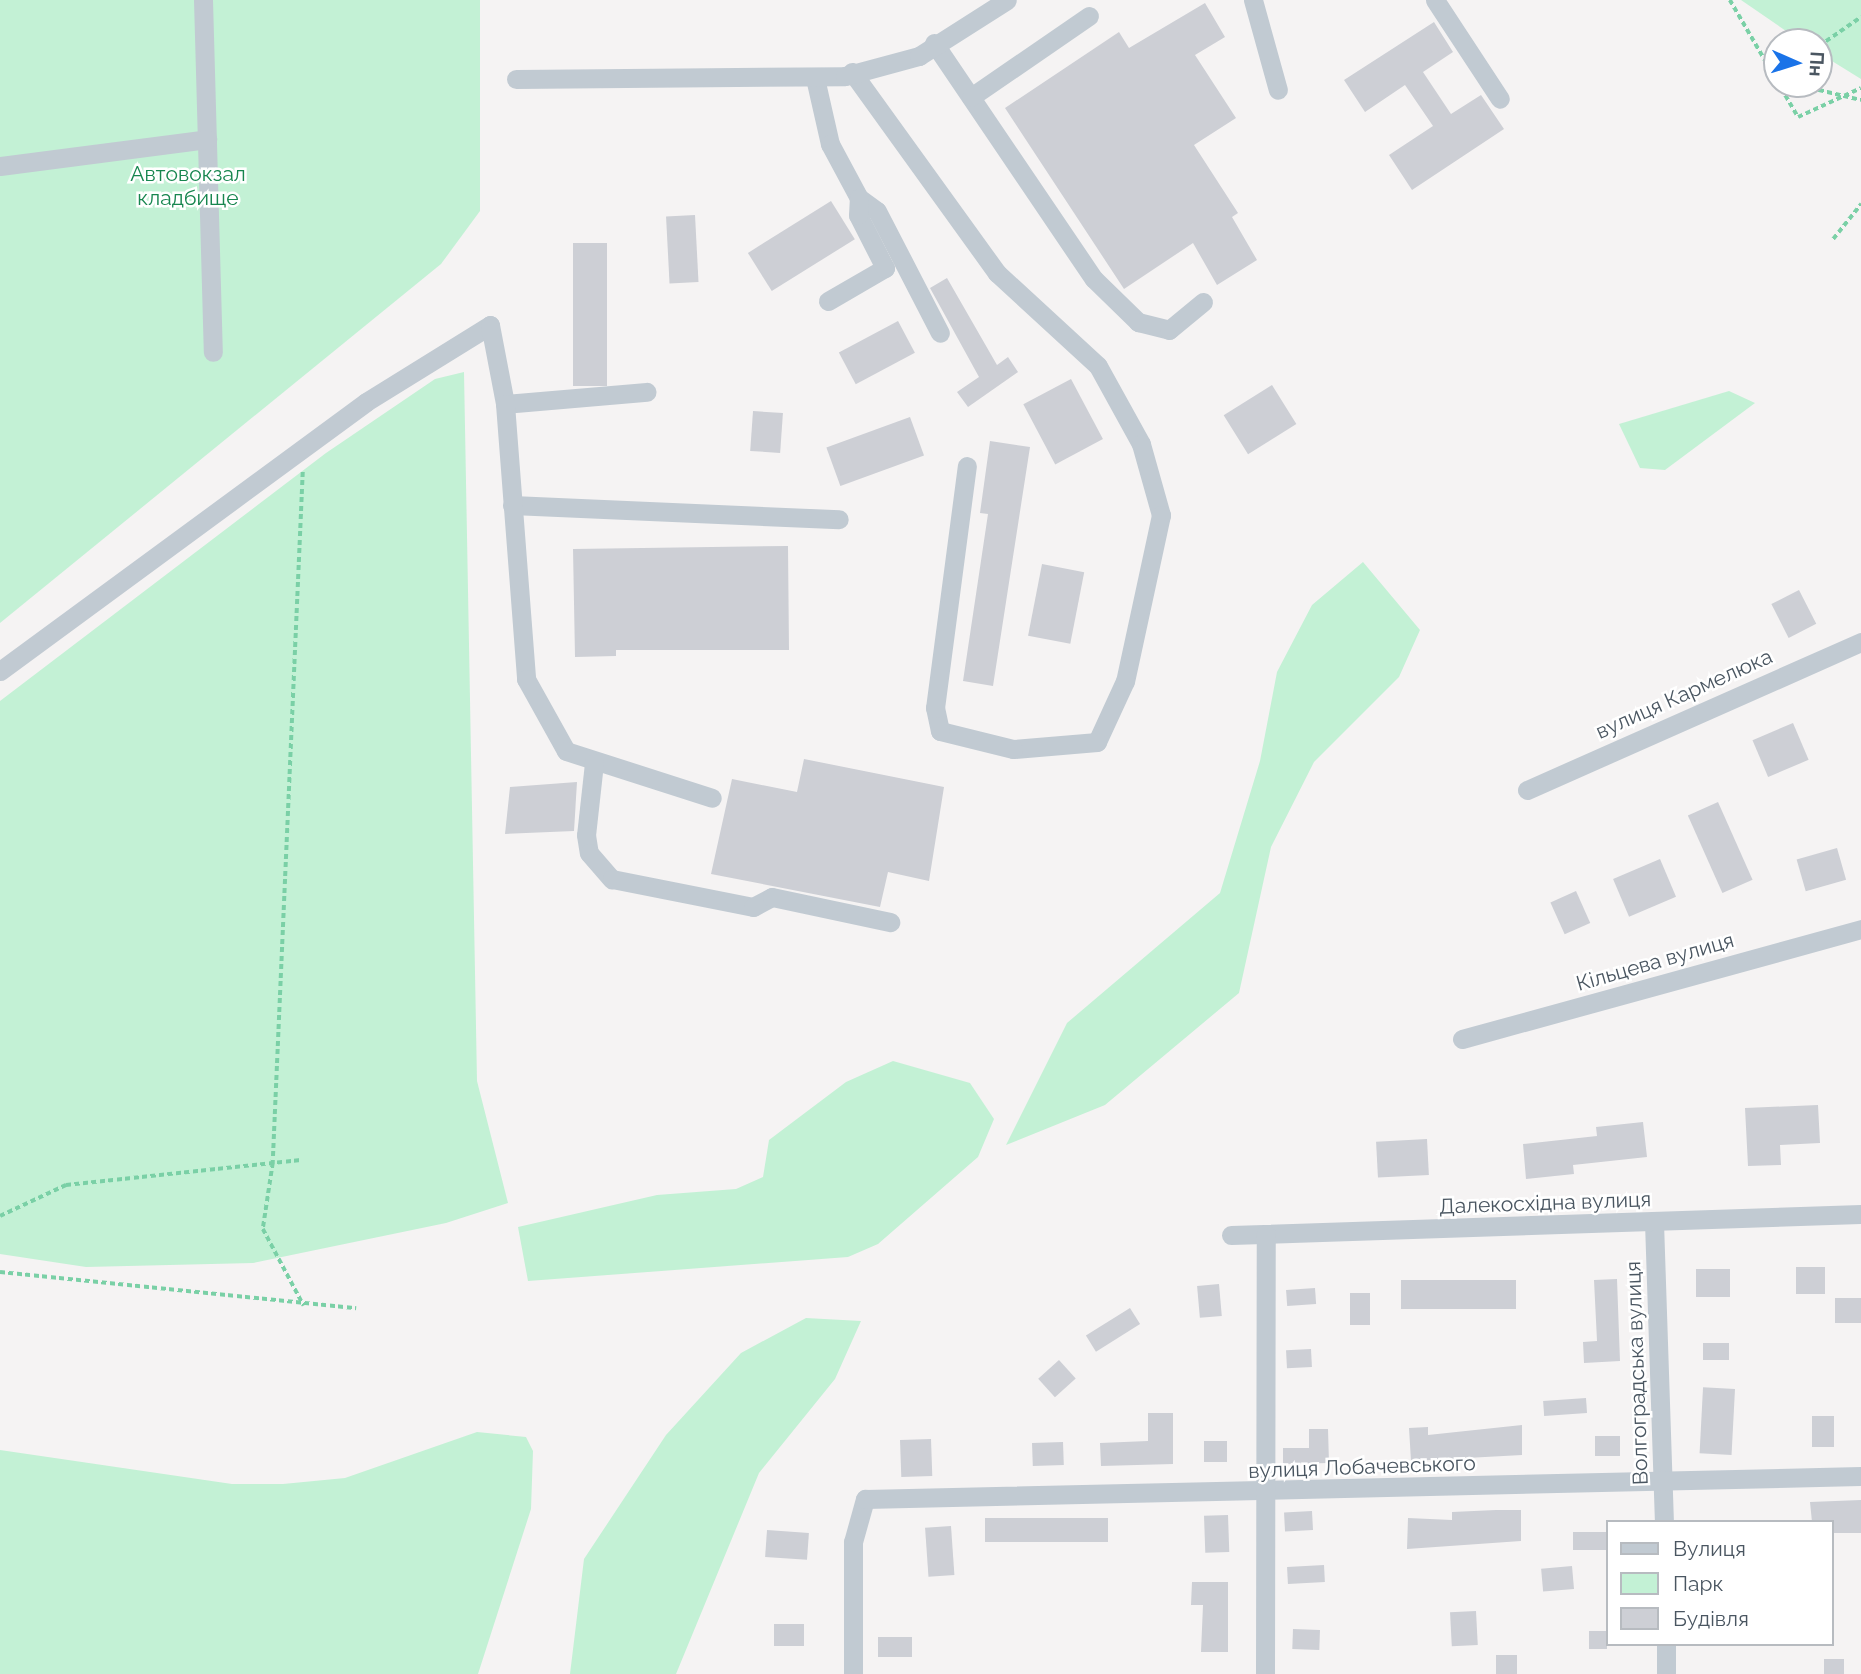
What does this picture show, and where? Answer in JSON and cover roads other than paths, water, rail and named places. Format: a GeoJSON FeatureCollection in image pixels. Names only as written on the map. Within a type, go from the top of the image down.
{"type":"FeatureCollection","features":[{"type":"Feature","properties":{"kind":"street"},"geometry":{"type":"LineString","coordinates":[[203,0],[213,352]]}},
{"type":"Feature","properties":{"kind":"street"},"geometry":{"type":"LineString","coordinates":[[516,79],[815,78],[852,72],[935,44],[1007,0]]}},
{"type":"Feature","properties":{"kind":"street"},"geometry":{"type":"LineString","coordinates":[[1253,0],[1278,90]]}},
{"type":"Feature","properties":{"kind":"street"},"geometry":{"type":"LineString","coordinates":[[1435,0],[1500,99]]}},
{"type":"Feature","properties":{"kind":"street"},"geometry":{"type":"LineString","coordinates":[[971,97],[1088,16]]}},
{"type":"Feature","properties":{"kind":"street"},"geometry":{"type":"LineString","coordinates":[[935,44],[1094,279],[1138,323],[1169,330],[1203,303]]}},
{"type":"Feature","properties":{"kind":"street"},"geometry":{"type":"LineString","coordinates":[[852,72],[997,273],[1098,366],[1141,444],[1161,515],[1125,681],[1097,742],[1013,749],[940,731],[935,709],[967,466]]}},
{"type":"Feature","properties":{"kind":"street"},"geometry":{"type":"LineString","coordinates":[[815,78],[830,145],[859,198],[877,211],[940,333]]}},
{"type":"Feature","properties":{"kind":"street"},"geometry":{"type":"LineString","coordinates":[[0,166],[207,138]]}},
{"type":"Feature","properties":{"kind":"street"},"geometry":{"type":"LineString","coordinates":[[828,301],[886,268],[858,215],[859,198]]}},
{"type":"Feature","properties":{"kind":"street"},"geometry":{"type":"LineString","coordinates":[[0,671],[304,448],[490,326],[505,404],[526,679],[566,751],[594,763],[712,798]]}},
{"type":"Feature","properties":{"kind":"street"},"geometry":{"type":"LineString","coordinates":[[505,404],[646,392]]}},
{"type":"Feature","properties":{"kind":"street"},"geometry":{"type":"LineString","coordinates":[[512,505],[839,519]]}},
{"type":"Feature","properties":{"kind":"street","name":"вулиця Кармелюка"},"geometry":{"type":"LineString","coordinates":[[1527,790],[1861,642]]}},
{"type":"Feature","properties":{"kind":"street"},"geometry":{"type":"LineString","coordinates":[[594,763],[586,835],[589,853],[612,879],[753,907],[772,897],[890,922]]}},
{"type":"Feature","properties":{"kind":"street","name":"Кільцева вулиця"},"geometry":{"type":"LineString","coordinates":[[1462,1039],[1861,929]]}},
{"type":"Feature","properties":{"kind":"street","name":"Далекосхідна вулиця"},"geometry":{"type":"LineString","coordinates":[[1231,1235],[1861,1214]]}},
{"type":"Feature","properties":{"kind":"street","name":"Волгоградська вулиця"},"geometry":{"type":"LineString","coordinates":[[1654,1222],[1664,1520]]}},
{"type":"Feature","properties":{"kind":"street"},"geometry":{"type":"LineString","coordinates":[[1265,1674],[1266,1234]]}},
{"type":"Feature","properties":{"kind":"street","name":"вулиця Лобачевського"},"geometry":{"type":"LineString","coordinates":[[853,1674],[853,1542],[865,1499],[1265,1493],[1861,1476]]}},
{"type":"Feature","properties":{"kind":"street"},"geometry":{"type":"LineString","coordinates":[[1666,1646],[1666,1674]]}},
{"type":"Feature","properties":{"kind":"park label","name":"Автовокзал кладбище"},"geometry":{"type":"Point","coordinates":[188,186]}}]}
